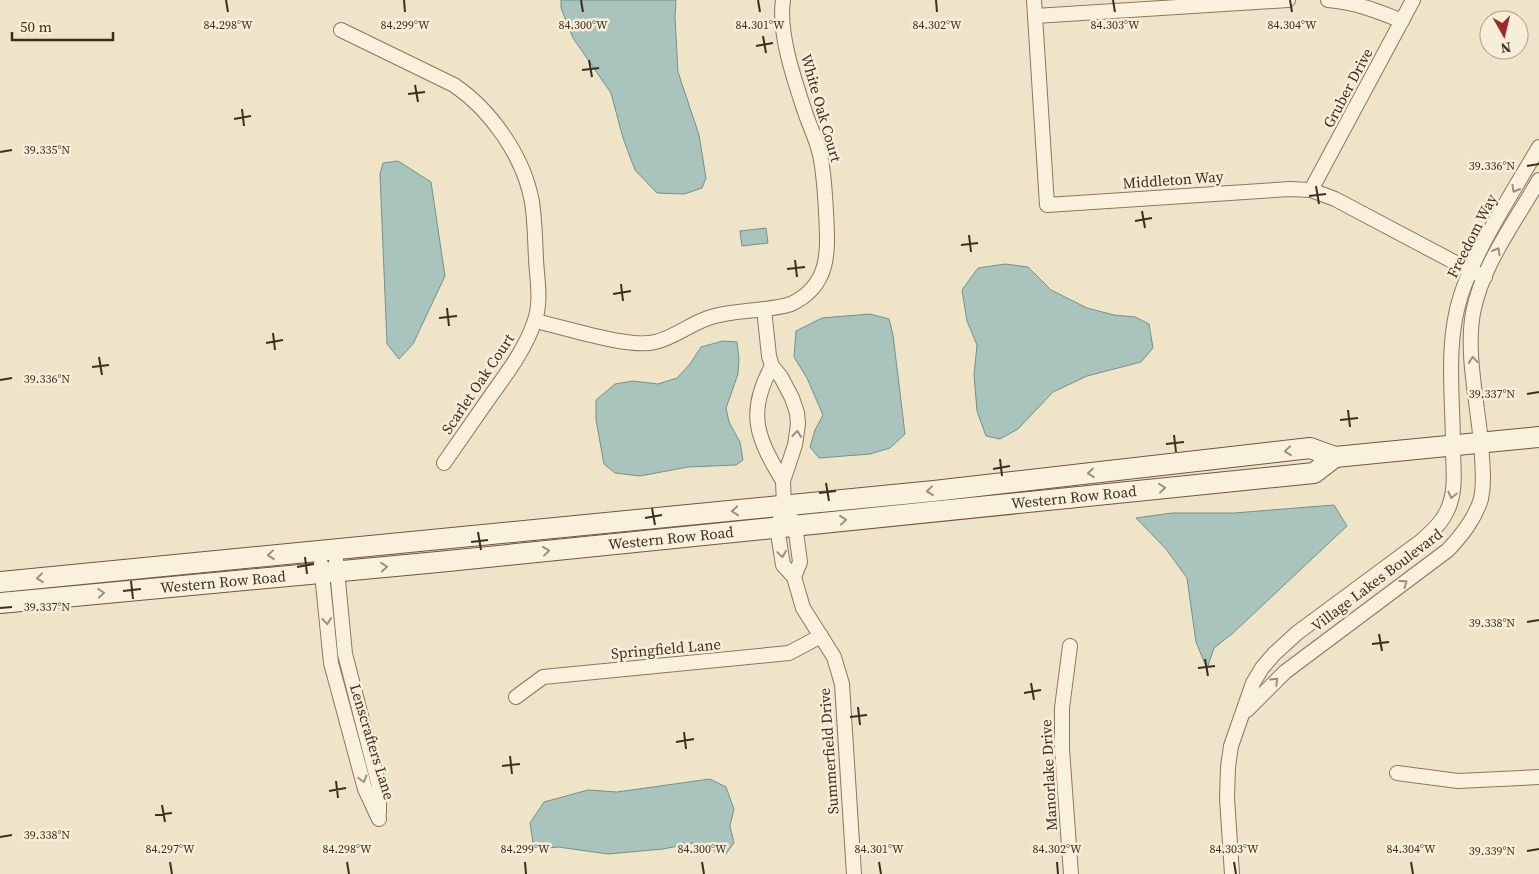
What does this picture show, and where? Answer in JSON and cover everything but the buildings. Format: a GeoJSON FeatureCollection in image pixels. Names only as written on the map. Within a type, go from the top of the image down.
{"type":"FeatureCollection","features":[{"type":"Feature","properties":{"kind":"street","name":"White Oak Court"},"geometry":{"type":"LineString","coordinates":[[535,321],[624,342],[644,344],[674,337],[710,317],[791,304],[808,294],[824,268],[828,247],[825,196],[820,155],[785,42],[781,12],[783,0]]}},
{"type":"Feature","properties":{"kind":"street","name":"Middleton Way"},"geometry":{"type":"LineString","coordinates":[[1034,0],[1047,205],[1290,189],[1311,190],[1335,199],[1485,277]]}},
{"type":"Feature","properties":{"kind":"street"},"geometry":{"type":"LineString","coordinates":[[1035,16],[1288,0]]}},
{"type":"Feature","properties":{"kind":"street"},"geometry":{"type":"LineString","coordinates":[[1328,0],[1344,1],[1372,9],[1402,21]]}},
{"type":"Feature","properties":{"kind":"street","name":"Gruber Drive"},"geometry":{"type":"LineString","coordinates":[[1311,190],[1413,0]]}},
{"type":"Feature","properties":{"kind":"street","name":"Scarlet Oak Court"},"geometry":{"type":"LineString","coordinates":[[341,30],[454,84],[471,96],[498,126],[526,180],[531,200],[538,282],[538,302],[535,321],[527,341],[511,367],[444,463]]}},
{"type":"Feature","properties":{"kind":"street","name":"Freedom Way"},"geometry":{"type":"LineString","coordinates":[[1454,441],[1451,378],[1452,338],[1461,296],[1480,250],[1539,147]]}},
{"type":"Feature","properties":{"kind":"street","name":"Freedom Way"},"geometry":{"type":"LineString","coordinates":[[1482,444],[1472,359],[1471,330],[1474,312],[1493,258],[1539,180]]}},
{"type":"Feature","properties":{"kind":"street"},"geometry":{"type":"LineString","coordinates":[[764,309],[769,356],[772,366],[781,377],[792,398],[797,420],[795,445],[783,481],[786,526]]}},
{"type":"Feature","properties":{"kind":"street"},"geometry":{"type":"LineString","coordinates":[[772,366],[757,402],[757,423],[770,459],[783,481]]}},
{"type":"Feature","properties":{"kind":"street","name":"Western Row Road"},"geometry":{"type":"LineString","coordinates":[[0,582],[934,491],[1310,448],[1335,457],[1454,441],[1482,444],[1539,437]]}},
{"type":"Feature","properties":{"kind":"street","name":"Village Lakes Boulevard"},"geometry":{"type":"LineString","coordinates":[[1232,874],[1227,798],[1228,767],[1231,746],[1253,684],[1262,668],[1274,654],[1297,634],[1420,542],[1438,524],[1446,512],[1453,493],[1454,441]]}},
{"type":"Feature","properties":{"kind":"street","name":"Village Lakes Boulevard"},"geometry":{"type":"LineString","coordinates":[[1241,716],[1284,672],[1442,555],[1462,535],[1473,518],[1481,499],[1484,478],[1482,444]]}},
{"type":"Feature","properties":{"kind":"street","name":"Western Row Road"},"geometry":{"type":"LineString","coordinates":[[0,603],[329,572],[1314,473],[1335,457]]}},
{"type":"Feature","properties":{"kind":"street","name":"Summerfield Drive"},"geometry":{"type":"LineString","coordinates":[[786,526],[783,565],[794,577],[803,608],[834,657],[842,684],[854,874]]}},
{"type":"Feature","properties":{"kind":"street","name":"Lenscrafters Lane"},"geometry":{"type":"LineString","coordinates":[[327,550],[331,663],[366,789],[379,819],[379,786],[345,654],[329,572]]}},
{"type":"Feature","properties":{"kind":"street","name":"Springfield Lane"},"geometry":{"type":"LineString","coordinates":[[516,697],[543,677],[789,653],[821,636]]}},
{"type":"Feature","properties":{"kind":"street","name":"Manorlake Drive"},"geometry":{"type":"LineString","coordinates":[[1070,646],[1064,687],[1062,749],[1070,874]]}},
{"type":"Feature","properties":{"kind":"street"},"geometry":{"type":"LineString","coordinates":[[1397,773],[1458,780],[1539,777]]}},
{"type":"Feature","properties":{"kind":"water"},"geometry":{"type":"Polygon","coordinates":[[[561,0],[676,0],[678,72],[699,135],[706,178],[702,188],[684,194],[657,193],[635,170],[623,138],[611,93],[573,38],[561,8],[561,0]]]}},
{"type":"Feature","properties":{"kind":"water"},"geometry":{"type":"Polygon","coordinates":[[[398,161],[431,182],[445,276],[413,344],[399,359],[387,344],[380,174],[383,163],[398,161]]]}},
{"type":"Feature","properties":{"kind":"water"},"geometry":{"type":"Polygon","coordinates":[[[766,228],[768,243],[742,246],[740,231],[766,228]]]}},
{"type":"Feature","properties":{"kind":"water"},"geometry":{"type":"Polygon","coordinates":[[[1005,264],[1028,267],[1051,290],[1087,308],[1114,315],[1135,317],[1149,324],[1153,348],[1141,362],[1087,376],[1053,392],[1018,429],[1000,439],[986,436],[977,411],[974,375],[977,345],[967,321],[962,290],[978,268],[1005,264]]]}},
{"type":"Feature","properties":{"kind":"water"},"geometry":{"type":"Polygon","coordinates":[[[870,314],[889,319],[893,335],[905,434],[890,448],[870,454],[819,458],[810,447],[815,430],[823,415],[807,378],[794,357],[796,331],[822,318],[870,314]]]}},
{"type":"Feature","properties":{"kind":"water"},"geometry":{"type":"Polygon","coordinates":[[[723,341],[737,342],[738,374],[726,408],[729,422],[740,442],[743,460],[736,465],[688,467],[640,476],[615,473],[604,464],[596,420],[596,400],[615,384],[633,381],[658,384],[677,378],[690,364],[701,347],[723,341]]]}},
{"type":"Feature","properties":{"kind":"water"},"geometry":{"type":"Polygon","coordinates":[[[1334,505],[1347,526],[1233,633],[1214,648],[1207,669],[1196,642],[1187,578],[1166,549],[1136,518],[1172,513],[1234,513],[1334,505]]]}},
{"type":"Feature","properties":{"kind":"water"},"geometry":{"type":"Polygon","coordinates":[[[710,779],[726,787],[734,809],[730,826],[734,843],[725,855],[694,843],[663,849],[608,854],[558,847],[534,849],[530,823],[544,802],[588,790],[617,792],[710,779]]]}}]}
